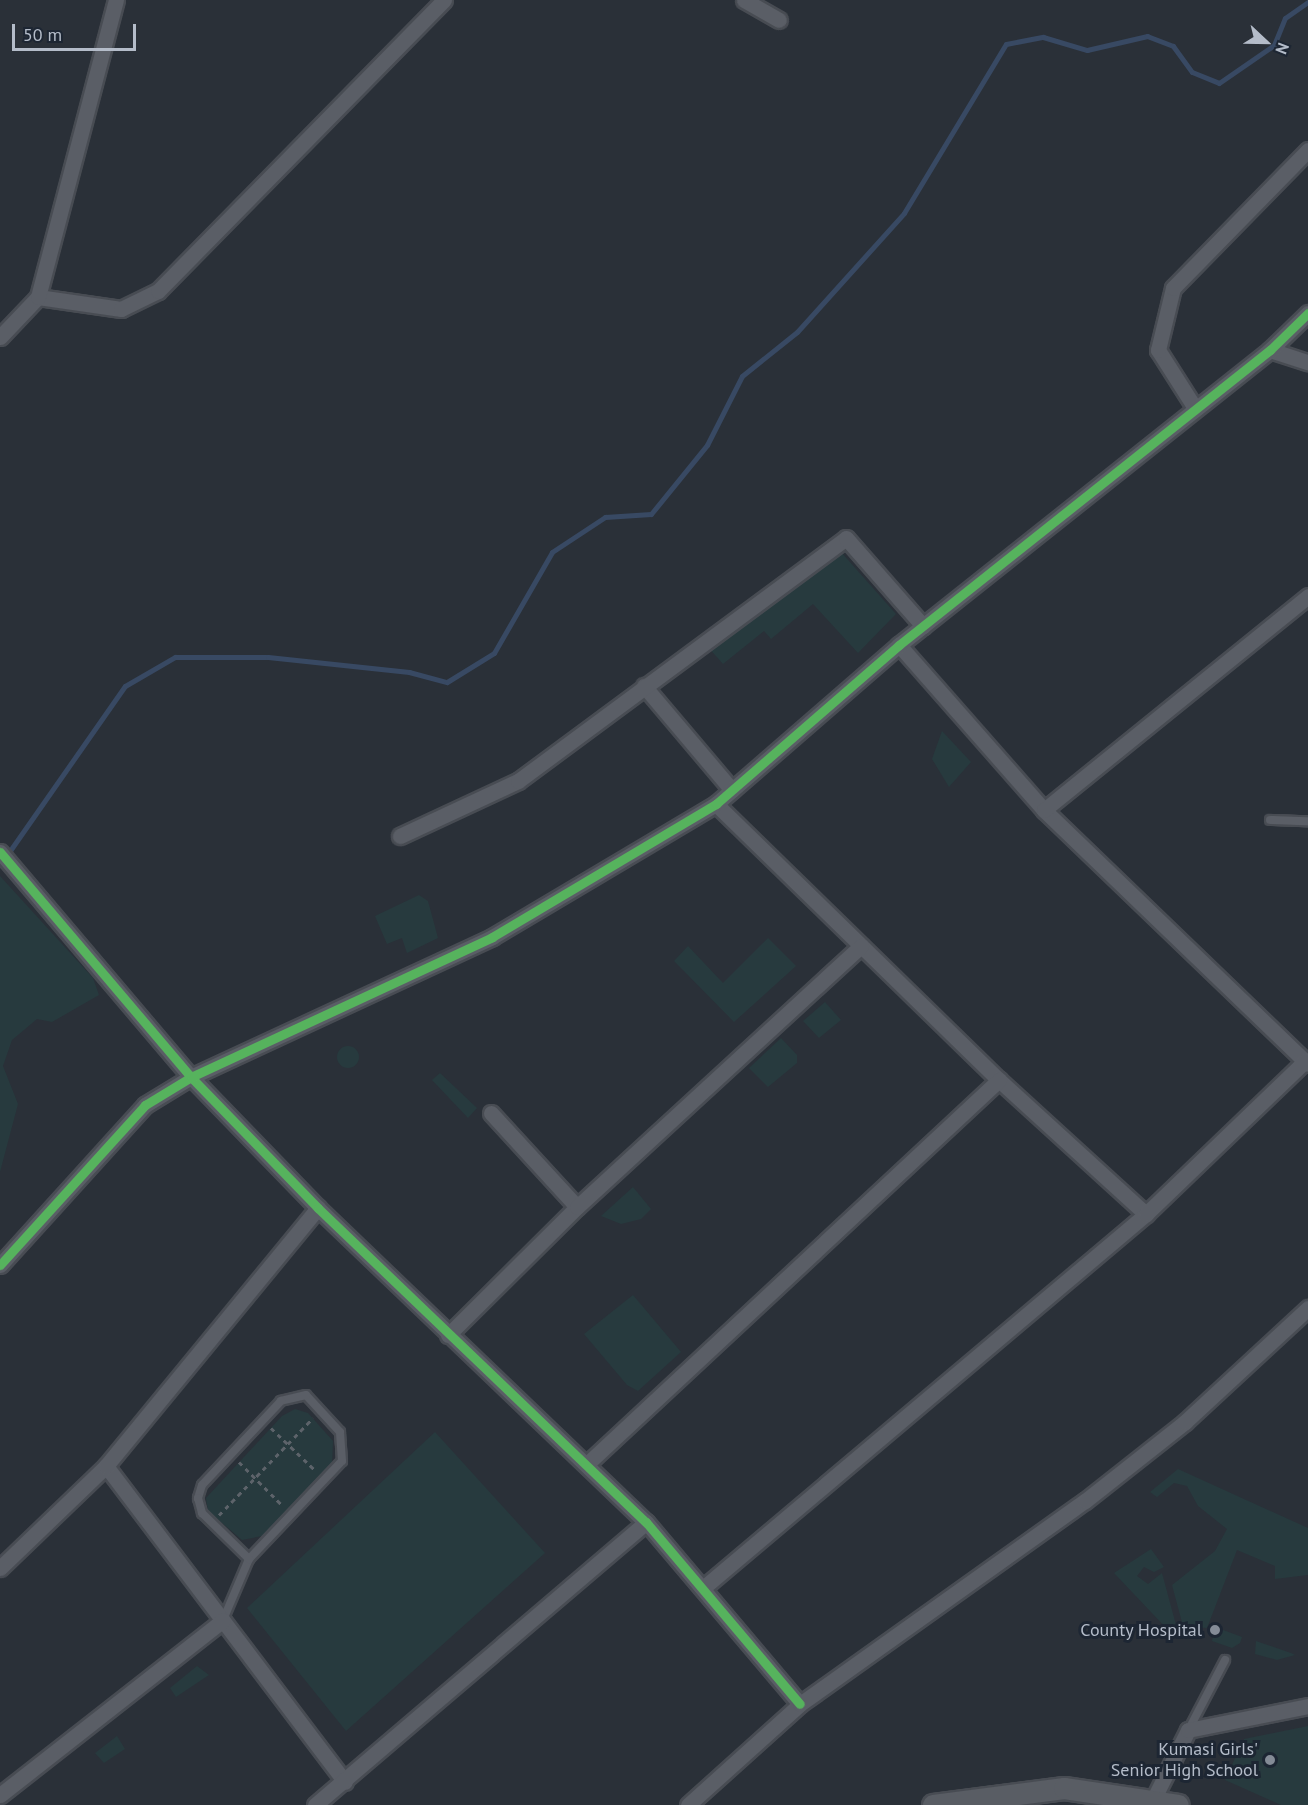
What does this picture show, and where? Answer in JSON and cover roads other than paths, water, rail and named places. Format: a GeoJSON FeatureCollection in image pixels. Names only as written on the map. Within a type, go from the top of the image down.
{"type":"FeatureCollection","features":[{"type":"Feature","properties":{"kind":"main road"},"geometry":{"type":"LineString","coordinates":[[933,1805],[1064,1788],[1154,1798],[1178,1805]]}},
{"type":"Feature","properties":{"kind":"street"},"geometry":{"type":"LineString","coordinates":[[0,337],[38,297],[116,0]]}},
{"type":"Feature","properties":{"kind":"street"},"geometry":{"type":"LineString","coordinates":[[38,297],[121,309],[158,291],[444,0]]}},
{"type":"Feature","properties":{"kind":"street"},"geometry":{"type":"LineString","coordinates":[[744,0],[779,20]]}},
{"type":"Feature","properties":{"kind":"street"},"geometry":{"type":"LineString","coordinates":[[1195,408],[1158,350],[1173,288],[1308,150]]}},
{"type":"Feature","properties":{"kind":"street"},"geometry":{"type":"LineString","coordinates":[[0,1265],[127,1121],[191,1077],[492,937],[716,804],[899,645],[1270,350],[1308,313]]}},
{"type":"Feature","properties":{"kind":"street"},"geometry":{"type":"LineString","coordinates":[[1270,350],[1308,362]]}},
{"type":"Feature","properties":{"kind":"street"},"geometry":{"type":"LineString","coordinates":[[400,836],[518,781],[846,538],[923,626]]}},
{"type":"Feature","properties":{"kind":"street"},"geometry":{"type":"LineString","coordinates":[[1044,810],[1308,596]]}},
{"type":"Feature","properties":{"kind":"street"},"geometry":{"type":"LineString","coordinates":[[703,1588],[1146,1214],[1307,1063],[1044,810],[899,645]]}},
{"type":"Feature","properties":{"kind":"street"},"geometry":{"type":"LineString","coordinates":[[644,686],[732,790]]}},
{"type":"Feature","properties":{"kind":"street"},"geometry":{"type":"LineString","coordinates":[[716,804],[999,1080],[1146,1214]]}},
{"type":"Feature","properties":{"kind":"street"},"geometry":{"type":"LineString","coordinates":[[0,852],[191,1077],[318,1208],[448,1335],[588,1463],[646,1522],[800,1704]]}},
{"type":"Feature","properties":{"kind":"street"},"geometry":{"type":"LineString","coordinates":[[448,1335],[577,1207],[861,946]]}},
{"type":"Feature","properties":{"kind":"street"},"geometry":{"type":"LineString","coordinates":[[588,1463],[999,1080]]}},
{"type":"Feature","properties":{"kind":"street"},"geometry":{"type":"LineString","coordinates":[[491,1113],[577,1207]]}},
{"type":"Feature","properties":{"kind":"street"},"geometry":{"type":"LineString","coordinates":[[0,1568],[106,1466],[318,1208]]}},
{"type":"Feature","properties":{"kind":"street"},"geometry":{"type":"LineString","coordinates":[[688,1805],[800,1704],[1085,1501],[1185,1422],[1308,1308]]}},
{"type":"Feature","properties":{"kind":"street"},"geometry":{"type":"LineString","coordinates":[[106,1466],[345,1782]]}},
{"type":"Feature","properties":{"kind":"street"},"geometry":{"type":"LineString","coordinates":[[315,1805],[345,1782],[646,1522]]}},
{"type":"Feature","properties":{"kind":"street"},"geometry":{"type":"LineString","coordinates":[[0,1795],[223,1620]]}},
{"type":"Feature","properties":{"kind":"street"},"geometry":{"type":"LineString","coordinates":[[1154,1798],[1188,1730],[1308,1706]]}},
{"type":"Feature","properties":{"kind":"lane"},"geometry":{"type":"LineString","coordinates":[[1270,820],[1308,821]]}},
{"type":"Feature","properties":{"kind":"lane"},"geometry":{"type":"LineString","coordinates":[[223,1620],[249,1559],[342,1461],[345,1443],[306,1395],[294,1394],[263,1421],[231,1455],[198,1498],[212,1522],[249,1559]]}},
{"type":"Feature","properties":{"kind":"lane"},"geometry":{"type":"LineString","coordinates":[[1188,1730],[1226,1660]]}},
{"type":"Feature","properties":{"kind":"waterway"},"geometry":{"type":"LineString","coordinates":[[0,865],[125,686],[175,657],[268,657],[409,672],[447,682],[494,653],[552,552],[605,517],[651,514],[707,445],[742,376],[797,332],[904,213],[1006,44],[1043,37],[1087,50],[1147,36],[1173,46],[1192,72],[1219,83],[1274,45],[1285,18],[1308,2]]}},
{"type":"Feature","properties":{"kind":"place","name":"County Hospital"},"geometry":{"type":"Point","coordinates":[1215,1630]}},
{"type":"Feature","properties":{"kind":"place","name":"Kumasi Girls' Senior High School"},"geometry":{"type":"Point","coordinates":[1270,1760]}}]}
